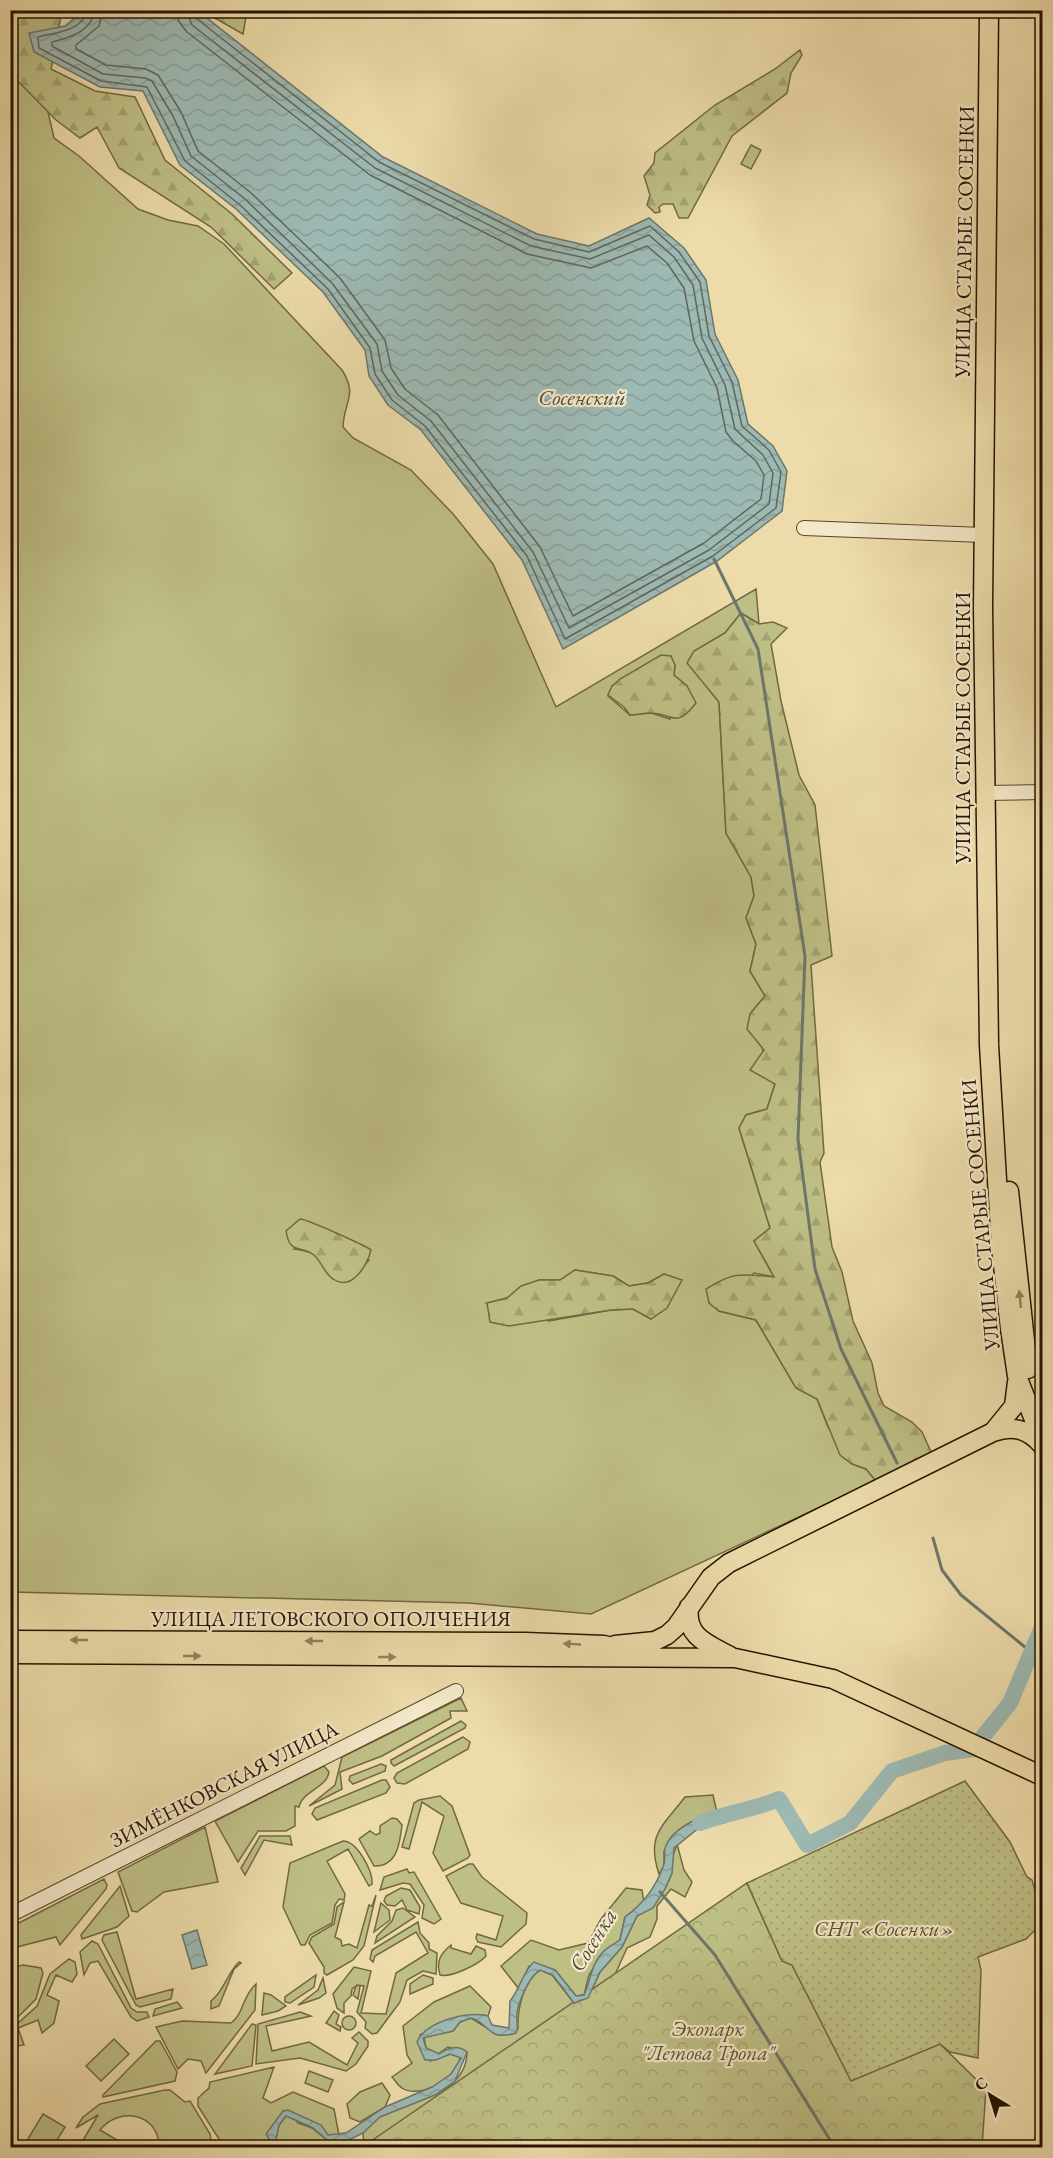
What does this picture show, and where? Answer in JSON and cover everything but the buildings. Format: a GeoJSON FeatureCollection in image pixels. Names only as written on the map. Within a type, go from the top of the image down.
{"type":"FeatureCollection","features":[{"type":"Feature","properties":{"kind":"main road","name":"УЛИЦА СТАРЫЕ СОСЕНКИ"},"geometry":{"type":"LineString","coordinates":[[989,10],[984,535],[988,793],[1008,1178],[1026,1357],[1029,1376],[1042,1411]]}},
{"type":"Feature","properties":{"kind":"main road","name":"УЛИЦА СТАРЫЕ СОСЕНКИ"},"geometry":{"type":"LineString","coordinates":[[998,10],[993,277],[988,1017],[1001,1247],[1017,1376],[1042,1440]]}},
{"type":"Feature","properties":{"kind":"main road"},"geometry":{"type":"LineString","coordinates":[[993,1432],[1014,1406],[1017,1376]]}},
{"type":"Feature","properties":{"kind":"main road"},"geometry":{"type":"LineString","coordinates":[[604,1645],[655,1641],[676,1627],[711,1577],[729,1563],[993,1432],[1004,1428],[1021,1429],[1042,1445]]}},
{"type":"Feature","properties":{"kind":"main road"},"geometry":{"type":"LineString","coordinates":[[689,1607],[688,1618],[693,1634],[700,1641],[735,1658]]}},
{"type":"Feature","properties":{"kind":"main road","name":"УЛИЦА ЛЕТОВСКОГО ОПОЛЧЕНИЯ"},"geometry":{"type":"LineString","coordinates":[[12,1651],[513,1641],[604,1645],[650,1658]]}},
{"type":"Feature","properties":{"kind":"main road","name":"УЛИЦА ЛЕТОВСКОГО ОПОЛЧЕНИЯ"},"geometry":{"type":"LineString","coordinates":[[12,1651],[735,1658],[833,1679],[1042,1776]]}},
{"type":"Feature","properties":{"kind":"street"},"geometry":{"type":"LineString","coordinates":[[804,528],[984,535]]}},
{"type":"Feature","properties":{"kind":"street"},"geometry":{"type":"LineString","coordinates":[[988,793],[1042,792]]}},
{"type":"Feature","properties":{"kind":"street","name":"ЗИМЁНКОВСКАЯ УЛИЦА"},"geometry":{"type":"LineString","coordinates":[[10,1915],[456,1691]]}},
{"type":"Feature","properties":{"kind":"green space"},"geometry":{"type":"Polygon","coordinates":[[[10,11],[34,52],[54,138],[79,156],[138,209],[168,220],[198,226],[224,244],[342,370],[350,392],[343,427],[353,438],[411,470],[454,515],[493,564],[556,707],[756,589],[759,624],[741,613],[725,633],[695,651],[706,686],[719,702],[726,833],[751,877],[754,896],[746,918],[756,944],[750,971],[765,996],[750,1014],[775,1084],[767,1109],[746,1115],[739,1128],[770,1228],[754,1241],[774,1277],[754,1273],[719,1311],[756,1320],[796,1388],[817,1399],[828,1427],[852,1464],[866,1469],[876,1481],[591,1614],[469,1603],[11,1592],[10,11]],[[675,665],[608,696],[630,715],[651,713],[670,719],[687,686],[674,675],[675,665]],[[326,1230],[294,1249],[313,1254],[331,1277],[341,1281],[350,1281],[369,1260],[346,1239],[326,1230]],[[575,1270],[560,1280],[539,1280],[507,1298],[487,1303],[549,1321],[611,1310],[633,1309],[651,1319],[664,1274],[648,1283],[629,1286],[613,1276],[575,1270]]]}},
{"type":"Feature","properties":{"kind":"green space"},"geometry":{"type":"Polygon","coordinates":[[[11,11],[62,11],[51,69],[95,91],[135,97],[165,160],[232,214],[292,273],[274,289],[211,227],[119,168],[97,127],[80,138],[56,120],[11,74],[11,11]]]}},
{"type":"Feature","properties":{"kind":"green space"},"geometry":{"type":"Polygon","coordinates":[[[247,11],[243,34],[204,12],[247,11]]]}},
{"type":"Feature","properties":{"kind":"green space"},"geometry":{"type":"Polygon","coordinates":[[[800,50],[802,55],[791,73],[787,93],[732,136],[688,218],[679,218],[673,204],[663,204],[659,207],[660,212],[655,213],[647,205],[650,195],[644,176],[654,163],[655,153],[715,105],[775,69],[800,50]]]}},
{"type":"Feature","properties":{"kind":"green space"},"geometry":{"type":"Polygon","coordinates":[[[751,145],[761,150],[751,169],[741,164],[751,145]]]}},
{"type":"Feature","properties":{"kind":"green space"},"geometry":{"type":"Polygon","coordinates":[[[741,613],[759,624],[773,622],[787,628],[771,644],[781,701],[799,775],[815,805],[832,956],[811,965],[824,1153],[820,1162],[832,1247],[842,1272],[853,1321],[872,1363],[878,1393],[884,1406],[912,1422],[922,1432],[933,1456],[876,1481],[866,1469],[852,1464],[840,1455],[817,1399],[796,1388],[756,1320],[719,1311],[709,1303],[706,1289],[724,1279],[738,1275],[774,1277],[754,1241],[770,1228],[739,1128],[746,1115],[767,1109],[775,1084],[750,1070],[764,1050],[747,1029],[750,1014],[765,996],[750,971],[756,944],[746,918],[754,896],[751,877],[726,833],[719,702],[687,663],[694,651],[725,633],[741,613]]]}},
{"type":"Feature","properties":{"kind":"green space"},"geometry":{"type":"Polygon","coordinates":[[[661,655],[671,656],[675,665],[674,675],[687,686],[696,703],[678,718],[649,713],[630,715],[624,707],[608,695],[612,686],[661,655]]]}},
{"type":"Feature","properties":{"kind":"green space"},"geometry":{"type":"Polygon","coordinates":[[[300,1219],[371,1250],[358,1275],[346,1282],[333,1279],[315,1256],[290,1244],[286,1231],[300,1219]]]}},
{"type":"Feature","properties":{"kind":"green space"},"geometry":{"type":"Polygon","coordinates":[[[575,1270],[613,1276],[629,1286],[648,1283],[664,1274],[682,1280],[667,1308],[651,1319],[633,1309],[611,1310],[509,1326],[490,1322],[487,1303],[507,1298],[521,1286],[539,1280],[560,1280],[575,1270]]]}},
{"type":"Feature","properties":{"kind":"green space"},"geometry":{"type":"Polygon","coordinates":[[[461,1698],[467,1711],[450,1711],[451,1718],[382,1756],[340,1772],[342,1789],[309,1806],[335,1785],[342,1757],[461,1698]]]}},
{"type":"Feature","properties":{"kind":"green space"},"geometry":{"type":"Polygon","coordinates":[[[461,1721],[466,1725],[465,1728],[394,1766],[391,1763],[391,1760],[461,1721]]]}},
{"type":"Feature","properties":{"kind":"green space"},"geometry":{"type":"Polygon","coordinates":[[[463,1737],[470,1742],[468,1749],[405,1784],[397,1783],[394,1778],[397,1773],[463,1737]]]}},
{"type":"Feature","properties":{"kind":"green space"},"geometry":{"type":"Polygon","coordinates":[[[381,1764],[386,1766],[385,1771],[353,1784],[349,1780],[350,1776],[381,1764]]]}},
{"type":"Feature","properties":{"kind":"green space"},"geometry":{"type":"Polygon","coordinates":[[[324,1766],[329,1772],[324,1782],[305,1797],[299,1807],[295,1806],[295,1826],[286,1831],[258,1831],[238,1862],[215,1821],[324,1766]]]}},
{"type":"Feature","properties":{"kind":"green space"},"geometry":{"type":"Polygon","coordinates":[[[386,1780],[390,1787],[386,1793],[317,1820],[312,1814],[315,1808],[386,1780]]]}},
{"type":"Feature","properties":{"kind":"green space","name":"СНТ «Сосенки»"},"geometry":{"type":"Polygon","coordinates":[[[965,1781],[1010,1842],[1027,1877],[1032,1880],[1042,1913],[1042,1923],[1026,1939],[978,1957],[981,1970],[978,2058],[950,2052],[940,2044],[851,2081],[792,1965],[782,1961],[747,1883],[965,1781]]]}},
{"type":"Feature","properties":{"kind":"green space"},"geometry":{"type":"Polygon","coordinates":[[[713,1795],[717,1813],[707,1815],[664,1851],[664,1866],[659,1874],[654,1850],[655,1840],[663,1824],[685,1797],[713,1795]]]}},
{"type":"Feature","properties":{"kind":"green space"},"geometry":{"type":"Polygon","coordinates":[[[440,1796],[452,1806],[470,1855],[443,1871],[433,1853],[444,1816],[422,1802],[409,1849],[402,1847],[414,1803],[440,1796]]]}},
{"type":"Feature","properties":{"kind":"green space"},"geometry":{"type":"Polygon","coordinates":[[[392,1818],[397,1819],[402,1825],[396,1853],[388,1863],[374,1866],[359,1839],[370,1831],[376,1835],[380,1833],[380,1826],[392,1818]]]}},
{"type":"Feature","properties":{"kind":"green space"},"geometry":{"type":"Polygon","coordinates":[[[205,1827],[218,1882],[164,1892],[137,1912],[132,1911],[118,1872],[205,1827]]]}},
{"type":"Feature","properties":{"kind":"green space"},"geometry":{"type":"Polygon","coordinates":[[[260,1836],[290,1836],[292,1845],[264,1840],[245,1875],[241,1868],[260,1836]]]}},
{"type":"Feature","properties":{"kind":"green space"},"geometry":{"type":"Polygon","coordinates":[[[343,1841],[348,1842],[359,1851],[370,1872],[372,1884],[369,1886],[348,1849],[327,1861],[345,1894],[344,1900],[339,1899],[335,1905],[332,1923],[310,1935],[305,1945],[301,1945],[283,1907],[290,1863],[343,1841]]]}},
{"type":"Feature","properties":{"kind":"green space"},"geometry":{"type":"Polygon","coordinates":[[[677,1844],[684,1870],[692,1882],[685,1897],[671,1889],[657,1906],[657,1919],[650,1937],[627,1948],[599,2010],[482,2067],[364,2147],[363,2133],[380,2116],[447,2087],[457,2078],[464,2066],[467,2052],[448,2047],[438,2054],[426,2048],[424,2037],[453,2031],[460,2022],[471,2018],[498,2035],[518,2029],[522,1997],[529,1981],[540,1970],[552,1975],[574,2003],[588,1998],[600,1972],[622,1947],[637,1916],[665,1889],[672,1873],[672,1858],[677,1844]]]}},
{"type":"Feature","properties":{"kind":"green space"},"geometry":{"type":"Polygon","coordinates":[[[473,1864],[482,1877],[527,1913],[526,1924],[501,1947],[478,1942],[476,1938],[477,1934],[496,1940],[503,1916],[461,1903],[446,1876],[473,1864]]]}},
{"type":"Feature","properties":{"kind":"green space"},"geometry":{"type":"Polygon","coordinates":[[[407,1869],[409,1873],[414,1872],[441,1919],[434,1924],[422,1918],[424,1905],[410,1884],[403,1883],[380,1890],[384,1877],[407,1869]]]}},
{"type":"Feature","properties":{"kind":"green space"},"geometry":{"type":"Polygon","coordinates":[[[104,1879],[106,1889],[60,1945],[56,1937],[13,1948],[11,1927],[104,1879]]]}},
{"type":"Feature","properties":{"kind":"green space","name":"Экопарк \"Летова Тропа\""},"geometry":{"type":"Polygon","coordinates":[[[747,1883],[782,1961],[792,1965],[851,2080],[940,2044],[986,2089],[982,2147],[361,2148],[747,1883]]]}},
{"type":"Feature","properties":{"kind":"green space"},"geometry":{"type":"Polygon","coordinates":[[[120,1886],[129,1916],[117,1927],[82,1939],[81,1935],[120,1886]]]}},
{"type":"Feature","properties":{"kind":"green space"},"geometry":{"type":"Polygon","coordinates":[[[401,1888],[410,1890],[420,1907],[419,1914],[407,1910],[402,1900],[395,1906],[387,1905],[384,1901],[386,1896],[401,1888]]]}},
{"type":"Feature","properties":{"kind":"green space"},"geometry":{"type":"Polygon","coordinates":[[[626,1888],[642,1890],[644,1903],[625,1917],[620,1940],[604,1951],[589,1975],[584,1995],[576,1996],[555,1970],[529,1966],[519,1989],[501,1966],[531,1940],[559,1950],[588,1943],[601,1919],[626,1888]]]}},
{"type":"Feature","properties":{"kind":"green space"},"geometry":{"type":"Polygon","coordinates":[[[376,1895],[364,1946],[353,1960],[327,1975],[309,1943],[312,1937],[334,1924],[337,1907],[344,1902],[335,1937],[341,1940],[342,1946],[349,1944],[357,1948],[369,1905],[372,1906],[376,1895]]]}},
{"type":"Feature","properties":{"kind":"green space"},"geometry":{"type":"Polygon","coordinates":[[[381,1903],[389,1910],[390,1920],[374,1932],[381,1903]]]}},
{"type":"Feature","properties":{"kind":"green space"},"geometry":{"type":"Polygon","coordinates":[[[403,1908],[415,1917],[375,1943],[377,1936],[392,1921],[396,1910],[403,1908]]]}},
{"type":"Feature","properties":{"kind":"green space"},"geometry":{"type":"Polygon","coordinates":[[[418,1922],[420,1933],[429,1943],[429,1949],[437,1953],[436,1974],[423,1971],[407,1980],[400,2002],[377,2033],[372,2034],[365,2028],[366,2022],[357,2012],[364,1986],[356,1985],[360,1986],[358,1999],[353,1995],[356,1986],[352,1989],[351,1996],[344,2003],[344,2013],[337,2008],[333,1994],[354,1967],[371,1971],[361,2013],[386,2014],[396,1973],[428,1953],[416,1932],[375,1956],[373,1962],[370,1959],[372,1950],[418,1922]]]}},
{"type":"Feature","properties":{"kind":"green space"},"geometry":{"type":"Polygon","coordinates":[[[117,1932],[136,1999],[173,1989],[171,1999],[140,2007],[136,2005],[102,1940],[104,1935],[117,1932]]]}},
{"type":"Feature","properties":{"kind":"green space"},"geometry":{"type":"Polygon","coordinates":[[[92,1941],[98,1944],[131,2008],[137,2012],[147,2012],[149,2017],[137,2021],[131,2017],[98,1961],[90,1963],[84,1975],[80,1952],[92,1941]]]}},
{"type":"Feature","properties":{"kind":"green space"},"geometry":{"type":"Polygon","coordinates":[[[451,1945],[451,1948],[471,1954],[476,1946],[485,1950],[486,1956],[464,1970],[450,1975],[440,1975],[438,1966],[440,1958],[451,1945]]]}},
{"type":"Feature","properties":{"kind":"green space"},"geometry":{"type":"Polygon","coordinates":[[[69,1959],[75,1962],[77,1974],[72,1982],[56,1975],[47,1995],[59,2001],[54,2023],[42,2033],[38,2020],[18,2028],[24,2045],[17,2046],[16,2025],[37,2006],[50,1974],[69,1959]]]}},
{"type":"Feature","properties":{"kind":"green space"},"geometry":{"type":"Polygon","coordinates":[[[239,1962],[241,1963],[234,1969],[219,2006],[211,2009],[211,2001],[219,1993],[231,1971],[239,1962]]]}},
{"type":"Feature","properties":{"kind":"green space"},"geometry":{"type":"Polygon","coordinates":[[[23,1965],[41,1968],[43,1973],[36,1999],[11,2024],[11,1968],[23,1965]]]}},
{"type":"Feature","properties":{"kind":"green space"},"geometry":{"type":"Polygon","coordinates":[[[316,1975],[314,1987],[290,2003],[285,2002],[285,1997],[316,1975]]]}},
{"type":"Feature","properties":{"kind":"green space"},"geometry":{"type":"Polygon","coordinates":[[[423,1975],[433,1978],[433,1984],[410,1994],[410,1984],[423,1975]]]}},
{"type":"Feature","properties":{"kind":"green space"},"geometry":{"type":"Polygon","coordinates":[[[323,1978],[326,1993],[319,1998],[298,2005],[318,1990],[323,1978]]]}},
{"type":"Feature","properties":{"kind":"green space"},"geometry":{"type":"Polygon","coordinates":[[[256,1984],[255,2010],[206,2073],[201,2061],[188,2059],[178,2069],[156,2027],[182,2021],[231,2023],[256,1984]]]}},
{"type":"Feature","properties":{"kind":"green space"},"geometry":{"type":"Polygon","coordinates":[[[470,1986],[491,2007],[488,2016],[462,2017],[420,2035],[430,2061],[450,2054],[460,2056],[453,2072],[446,2079],[428,2089],[410,2091],[401,2087],[392,2077],[412,2063],[407,2055],[403,2026],[434,2002],[470,1986]]]}},
{"type":"Feature","properties":{"kind":"green space"},"geometry":{"type":"Polygon","coordinates":[[[264,1993],[271,1995],[286,2006],[278,2011],[262,2015],[264,1993]]]}},
{"type":"Feature","properties":{"kind":"green space"},"geometry":{"type":"Polygon","coordinates":[[[177,2002],[182,2008],[153,2016],[155,2009],[177,2002]]]}},
{"type":"Feature","properties":{"kind":"green space"},"geometry":{"type":"Polygon","coordinates":[[[334,2011],[339,2015],[336,2024],[341,2027],[340,2031],[326,2023],[334,2011]]]}},
{"type":"Feature","properties":{"kind":"green space"},"geometry":{"type":"Polygon","coordinates":[[[300,2012],[311,2016],[266,2026],[272,2051],[309,2042],[347,2065],[358,2043],[352,2038],[359,2032],[368,2041],[368,2046],[356,2064],[346,2071],[300,2058],[256,2064],[258,2024],[300,2012]]]}},
{"type":"Feature","properties":{"kind":"green space"},"geometry":{"type":"Polygon","coordinates":[[[349,2016],[354,2018],[356,2023],[354,2028],[349,2030],[344,2028],[342,2023],[344,2018],[349,2016]]]}},
{"type":"Feature","properties":{"kind":"green space"},"geometry":{"type":"Polygon","coordinates":[[[252,2024],[256,2025],[252,2066],[215,2074],[252,2024]]]}},
{"type":"Feature","properties":{"kind":"green space"},"geometry":{"type":"Polygon","coordinates":[[[114,2039],[129,2054],[101,2081],[86,2066],[114,2039]]]}},
{"type":"Feature","properties":{"kind":"green space"},"geometry":{"type":"Polygon","coordinates":[[[156,2041],[160,2041],[177,2072],[175,2081],[103,2097],[103,2095],[156,2041]]]}},
{"type":"Feature","properties":{"kind":"green space"},"geometry":{"type":"Polygon","coordinates":[[[274,2067],[263,2098],[271,2103],[293,2092],[334,2109],[339,2135],[328,2135],[283,2111],[272,2145],[274,2147],[224,2147],[198,2106],[198,2098],[209,2088],[210,2082],[274,2067]]]}},
{"type":"Feature","properties":{"kind":"green space"},"geometry":{"type":"Polygon","coordinates":[[[309,2071],[333,2080],[328,2092],[305,2083],[309,2071]]]}},
{"type":"Feature","properties":{"kind":"green space"},"geometry":{"type":"Polygon","coordinates":[[[382,2083],[390,2095],[385,2107],[360,2122],[350,2118],[347,2104],[360,2092],[382,2083]]]}},
{"type":"Feature","properties":{"kind":"green space"},"geometry":{"type":"Polygon","coordinates":[[[170,2090],[185,2102],[190,2101],[210,2134],[212,2147],[159,2147],[157,2136],[145,2120],[127,2116],[108,2122],[100,2130],[129,2147],[79,2147],[98,2115],[76,2128],[83,2117],[100,2104],[170,2090]]]}},
{"type":"Feature","properties":{"kind":"green space"},"geometry":{"type":"Polygon","coordinates":[[[43,2114],[65,2127],[53,2147],[23,2147],[43,2114]]]}},
{"type":"Feature","properties":{"kind":"green space"},"geometry":{"type":"Polygon","coordinates":[[[286,2116],[293,2117],[298,2123],[312,2128],[327,2140],[340,2143],[345,2147],[313,2140],[308,2147],[290,2147],[282,2144],[276,2139],[279,2125],[286,2116]]]}},
{"type":"Feature","properties":{"kind":"water","name":"Сосенский"},"geometry":{"type":"Polygon","coordinates":[[[84,10],[198,11],[383,157],[537,234],[589,246],[649,218],[684,248],[706,280],[715,334],[738,380],[748,424],[773,446],[787,471],[782,511],[717,561],[563,649],[522,560],[421,430],[388,405],[369,376],[365,350],[323,292],[236,209],[180,165],[143,91],[100,87],[34,52],[29,33],[65,26],[84,10]]]}},
{"type":"Feature","properties":{"kind":"water"},"geometry":{"type":"Polygon","coordinates":[[[717,1813],[724,1823],[700,1827],[674,1848],[672,1873],[665,1889],[653,1908],[637,1916],[622,1947],[600,1972],[588,1998],[574,2003],[553,1975],[540,1970],[528,1983],[522,1996],[517,2013],[516,2033],[494,2034],[471,2018],[460,2022],[453,2031],[423,2038],[426,2048],[439,2054],[453,2048],[460,2048],[467,2052],[455,2081],[435,2095],[380,2117],[363,2133],[347,2141],[327,2140],[313,2128],[286,2116],[279,2125],[276,2139],[286,2147],[274,2147],[266,2134],[283,2111],[288,2110],[321,2125],[328,2135],[346,2133],[385,2107],[432,2087],[451,2074],[461,2058],[450,2054],[436,2060],[425,2060],[417,2042],[422,2035],[438,2023],[470,2015],[488,2016],[492,2025],[509,2028],[510,2001],[534,1962],[555,1970],[576,1996],[584,1995],[596,1961],[606,1949],[620,1940],[625,1917],[643,1901],[656,1882],[664,1865],[665,1848],[668,1841],[686,1824],[717,1813]]]}},
{"type":"Feature","properties":{"kind":"water"},"geometry":{"type":"Polygon","coordinates":[[[197,1930],[207,1965],[192,1969],[182,1935],[197,1930]]]}},
{"type":"Feature","properties":{"kind":"waterway"},"geometry":{"type":"LineString","coordinates":[[714,559],[758,649],[805,956],[798,1139],[815,1269],[841,1349],[897,1463]]}},
{"type":"Feature","properties":{"kind":"waterway"},"geometry":{"type":"LineString","coordinates":[[933,1538],[942,1570],[961,1595],[1031,1652]]}},
{"type":"Feature","properties":{"kind":"waterway","name":"Сосенка"},"geometry":{"type":"LineString","coordinates":[[700,1823],[779,1799],[807,1845],[850,1823],[892,1771],[945,1753],[973,1749],[1010,1703],[1042,1627]]}},
{"type":"Feature","properties":{"kind":"waterway"},"geometry":{"type":"LineString","coordinates":[[660,1892],[715,1955],[835,2148]]}}]}
